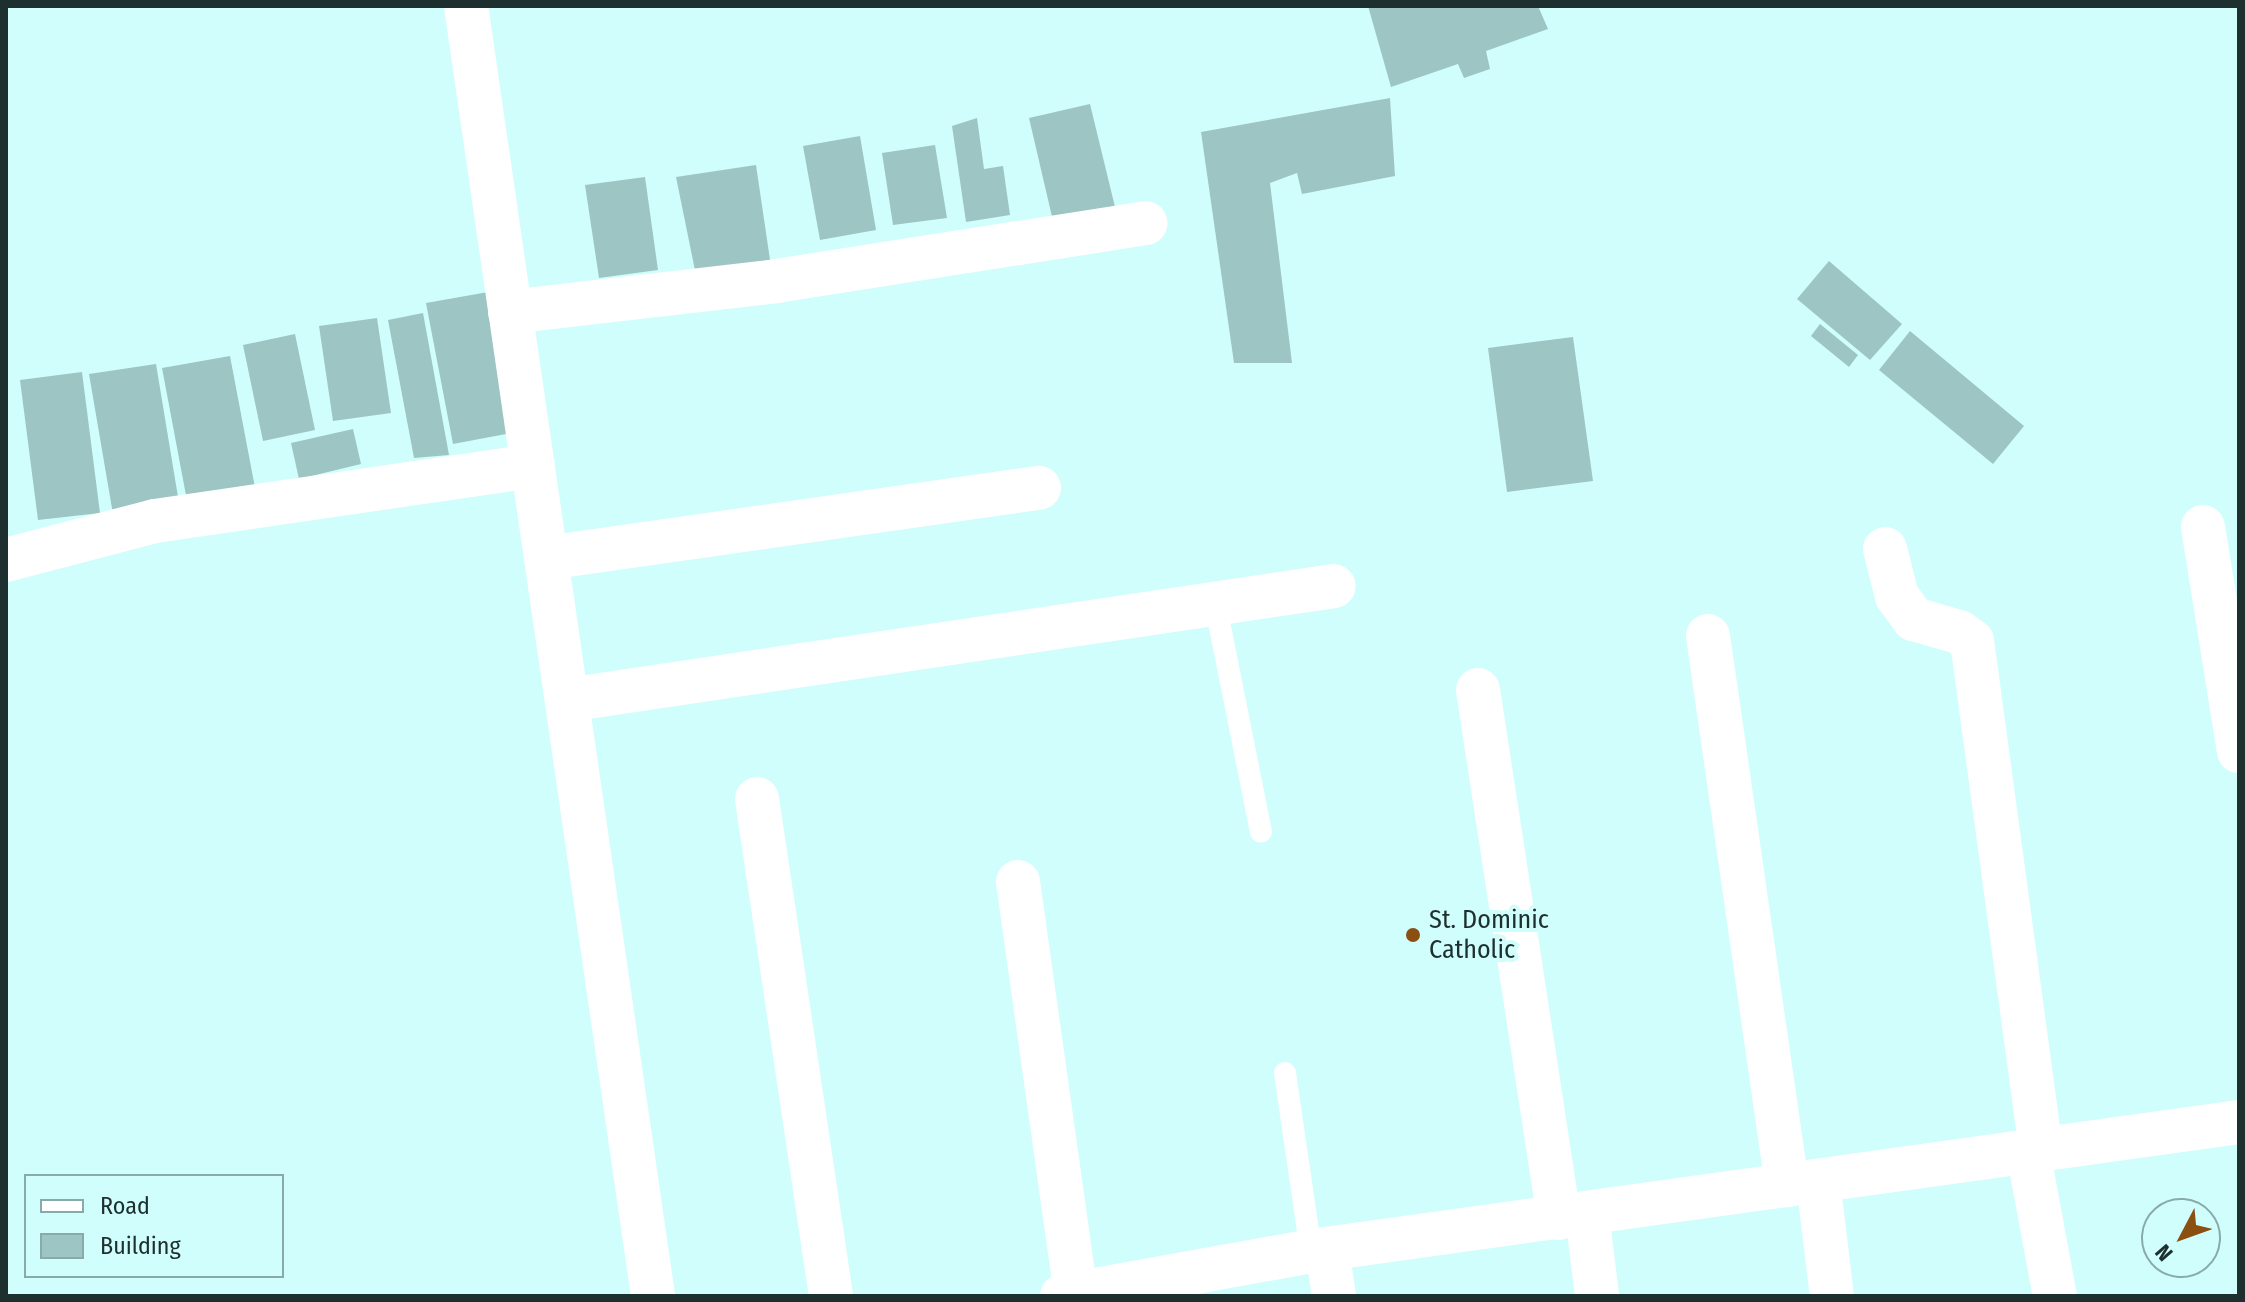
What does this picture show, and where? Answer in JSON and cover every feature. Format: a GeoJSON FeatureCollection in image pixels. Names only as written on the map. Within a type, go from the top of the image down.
{"type":"FeatureCollection","features":[{"type":"Feature","properties":{"kind":"street"},"geometry":{"type":"LineString","coordinates":[[466,6],[653,1296]]}},
{"type":"Feature","properties":{"kind":"street"},"geometry":{"type":"LineString","coordinates":[[510,312],[776,281],[1145,223]]}},
{"type":"Feature","properties":{"kind":"street"},"geometry":{"type":"LineString","coordinates":[[6,560],[155,521],[533,466]]}},
{"type":"Feature","properties":{"kind":"street"},"geometry":{"type":"LineString","coordinates":[[546,558],[1039,488]]}},
{"type":"Feature","properties":{"kind":"street"},"geometry":{"type":"LineString","coordinates":[[2203,527],[2239,751]]}},
{"type":"Feature","properties":{"kind":"street"},"geometry":{"type":"LineString","coordinates":[[1885,549],[1897,596],[1914,619],[1959,632],[1972,641],[2055,1296]]}},
{"type":"Feature","properties":{"kind":"street"},"geometry":{"type":"LineString","coordinates":[[567,700],[1216,607],[1334,586]]}},
{"type":"Feature","properties":{"kind":"street"},"geometry":{"type":"LineString","coordinates":[[1708,636],[1802,1183],[1832,1296]]}},
{"type":"Feature","properties":{"kind":"street"},"geometry":{"type":"LineString","coordinates":[[1478,690],[1573,1216],[1597,1296]]}},
{"type":"Feature","properties":{"kind":"street"},"geometry":{"type":"LineString","coordinates":[[757,799],[831,1296]]}},
{"type":"Feature","properties":{"kind":"street"},"geometry":{"type":"LineString","coordinates":[[1018,882],[1069,1295],[1319,1250],[2239,1122]]}},
{"type":"Feature","properties":{"kind":"street"},"geometry":{"type":"LineString","coordinates":[[1319,1250],[1334,1296]]}},
{"type":"Feature","properties":{"kind":"lane"},"geometry":{"type":"LineString","coordinates":[[1216,607],[1261,832]]}},
{"type":"Feature","properties":{"kind":"lane"},"geometry":{"type":"LineString","coordinates":[[1285,1073],[1319,1250]]}},
{"type":"Feature","properties":{"kind":"building"},"geometry":{"type":"Polygon","coordinates":[[[1368,6],[1538,6],[1548,29],[1486,51],[1490,69],[1464,78],[1458,64],[1391,87],[1368,6]]]}},
{"type":"Feature","properties":{"kind":"building"},"geometry":{"type":"Polygon","coordinates":[[[1390,98],[1395,176],[1302,194],[1297,173],[1270,183],[1292,363],[1234,363],[1201,132],[1390,98]]]}},
{"type":"Feature","properties":{"kind":"building"},"geometry":{"type":"Polygon","coordinates":[[[1090,104],[1115,207],[1053,221],[1029,118],[1090,104]]]}},
{"type":"Feature","properties":{"kind":"building"},"geometry":{"type":"Polygon","coordinates":[[[977,118],[984,169],[1003,166],[1010,215],[966,222],[952,126],[977,118]]]}},
{"type":"Feature","properties":{"kind":"building"},"geometry":{"type":"Polygon","coordinates":[[[860,136],[876,230],[820,240],[803,146],[860,136]]]}},
{"type":"Feature","properties":{"kind":"building"},"geometry":{"type":"Polygon","coordinates":[[[935,145],[947,218],[893,225],[882,153],[935,145]]]}},
{"type":"Feature","properties":{"kind":"building"},"geometry":{"type":"Polygon","coordinates":[[[756,165],[773,280],[699,290],[676,177],[756,165]]]}},
{"type":"Feature","properties":{"kind":"building"},"geometry":{"type":"Polygon","coordinates":[[[645,177],[658,270],[599,278],[585,185],[645,177]]]}},
{"type":"Feature","properties":{"kind":"building"},"geometry":{"type":"Polygon","coordinates":[[[1829,261],[1902,324],[1870,360],[1797,299],[1829,261]]]}},
{"type":"Feature","properties":{"kind":"building"},"geometry":{"type":"Polygon","coordinates":[[[494,291],[522,431],[453,444],[426,303],[494,291]]]}},
{"type":"Feature","properties":{"kind":"building"},"geometry":{"type":"Polygon","coordinates":[[[423,313],[449,455],[414,458],[388,320],[423,313]]]}},
{"type":"Feature","properties":{"kind":"building"},"geometry":{"type":"Polygon","coordinates":[[[377,318],[391,413],[333,421],[319,326],[377,318]]]}},
{"type":"Feature","properties":{"kind":"building"},"geometry":{"type":"Polygon","coordinates":[[[1820,324],[1858,355],[1849,367],[1811,336],[1820,324]]]}},
{"type":"Feature","properties":{"kind":"building"},"geometry":{"type":"Polygon","coordinates":[[[1910,331],[2024,426],[1993,464],[1879,370],[1910,331]]]}},
{"type":"Feature","properties":{"kind":"building"},"geometry":{"type":"Polygon","coordinates":[[[295,334],[315,430],[263,441],[243,345],[295,334]]]}},
{"type":"Feature","properties":{"kind":"building"},"geometry":{"type":"Polygon","coordinates":[[[1573,337],[1593,481],[1507,492],[1488,348],[1573,337]]]}},
{"type":"Feature","properties":{"kind":"building"},"geometry":{"type":"Polygon","coordinates":[[[230,356],[256,493],[188,506],[162,368],[230,356]]]}},
{"type":"Feature","properties":{"kind":"building"},"geometry":{"type":"Polygon","coordinates":[[[156,364],[180,509],[114,520],[89,374],[156,364]]]}},
{"type":"Feature","properties":{"kind":"building"},"geometry":{"type":"Polygon","coordinates":[[[82,372],[100,513],[38,520],[20,380],[82,372]]]}},
{"type":"Feature","properties":{"kind":"building"},"geometry":{"type":"Polygon","coordinates":[[[353,429],[361,464],[299,479],[291,443],[353,429]]]}},
{"type":"Feature","properties":{"kind":"place","name":"St. Dominic Catholic"},"geometry":{"type":"Point","coordinates":[1413,935]}}]}
